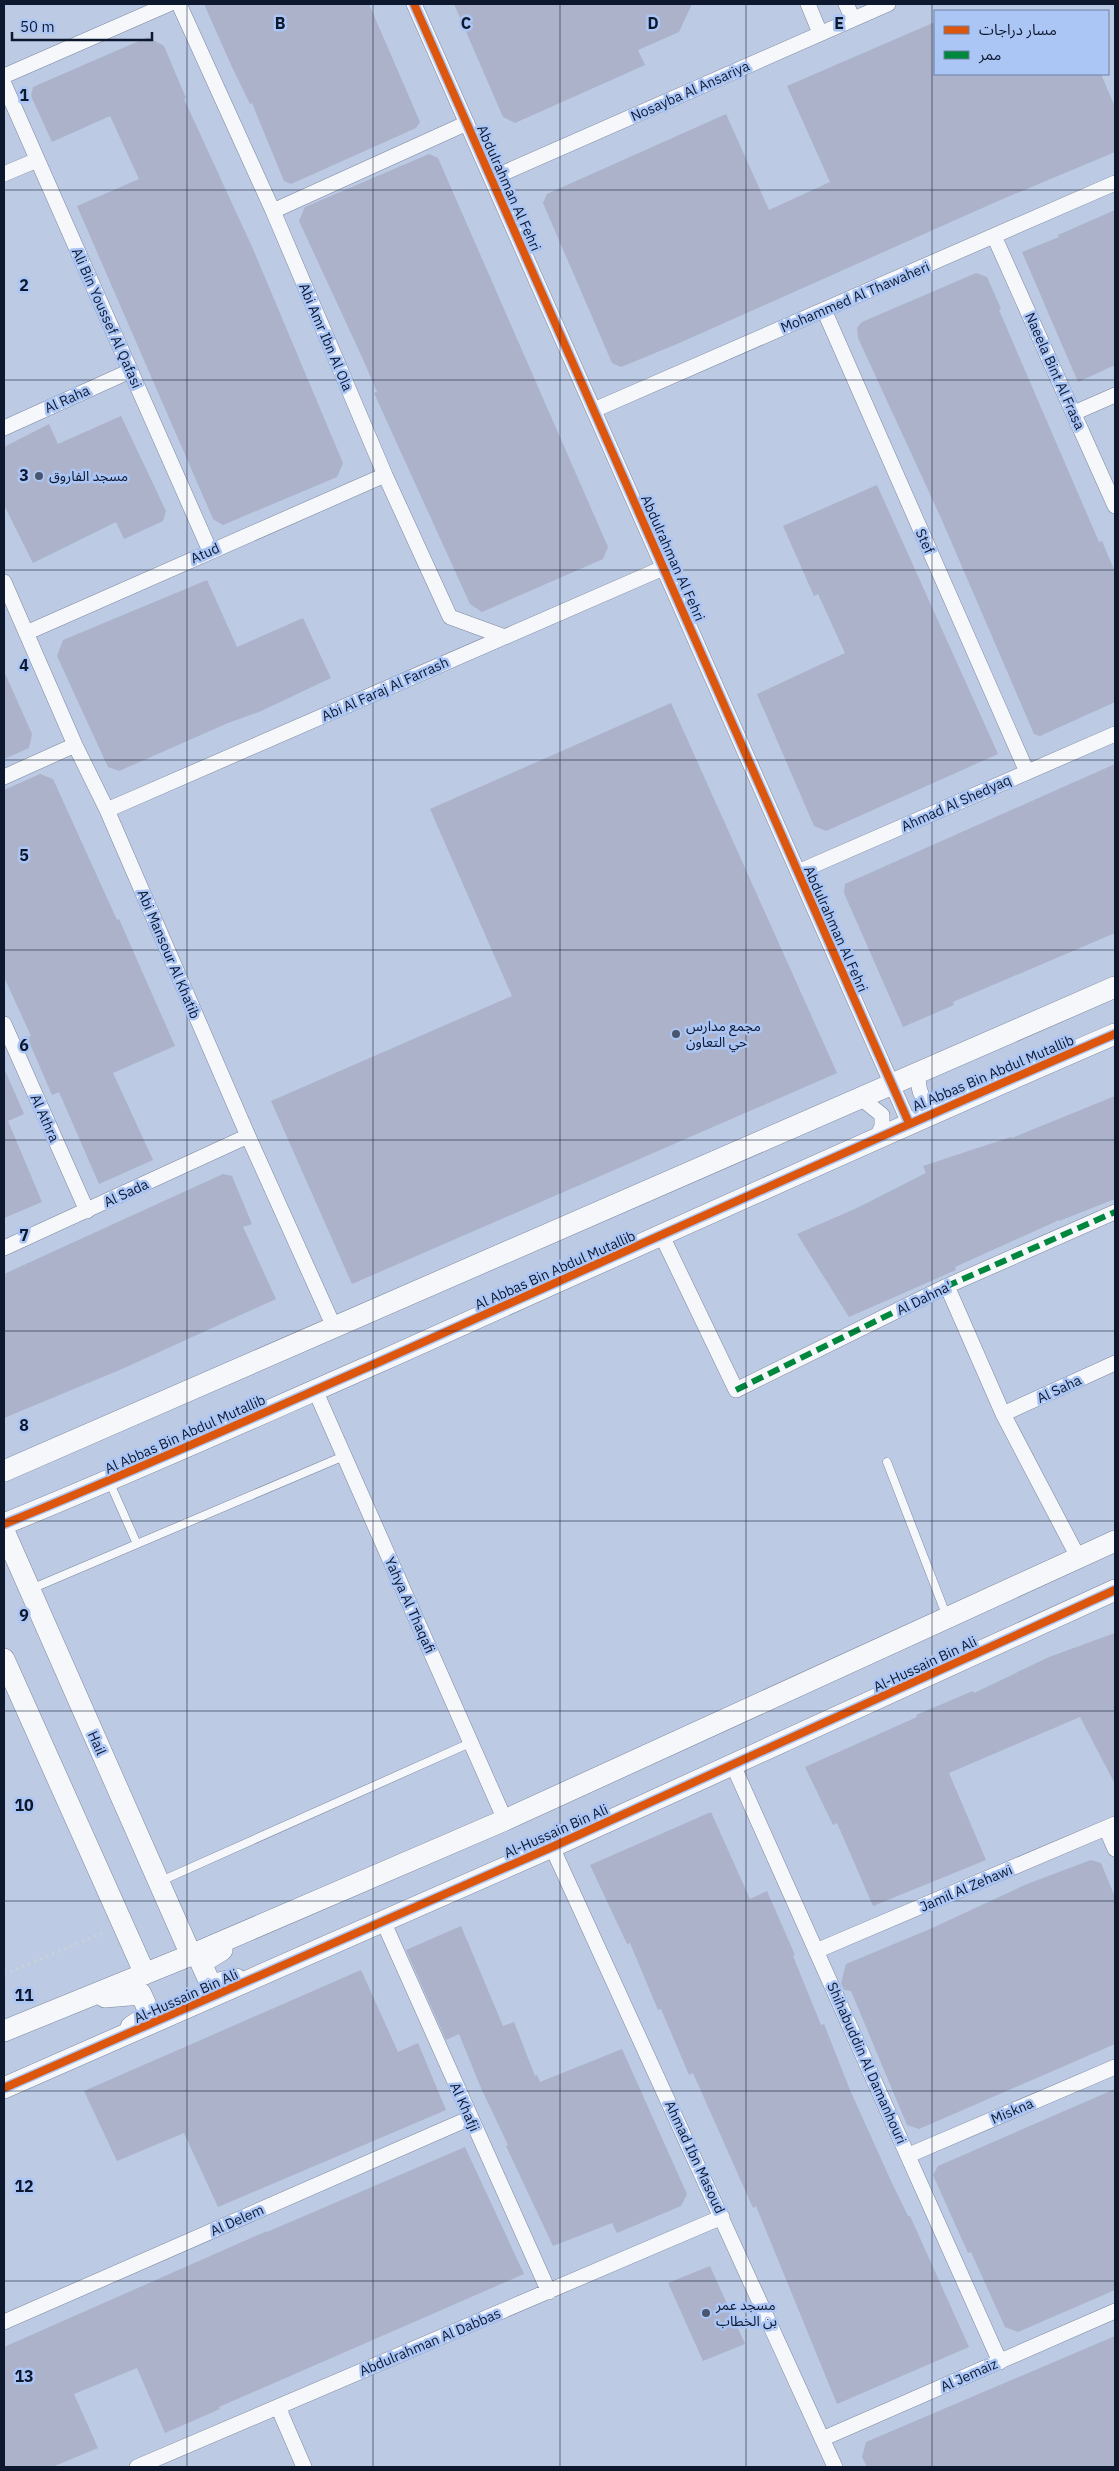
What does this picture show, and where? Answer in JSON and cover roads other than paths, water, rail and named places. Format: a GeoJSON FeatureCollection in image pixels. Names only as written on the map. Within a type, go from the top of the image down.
{"type":"FeatureCollection","features":[{"type":"Feature","properties":{"kind":"street"},"geometry":{"type":"LineString","coordinates":[[4,76],[169,4]]}},
{"type":"Feature","properties":{"kind":"street","name":"Abi Amr Ibn Al Ola"},"geometry":{"type":"LineString","coordinates":[[179,4],[273,211],[384,475],[450,617],[505,637]]}},
{"type":"Feature","properties":{"kind":"street","name":"Abdulrahman Al Fehri"},"geometry":{"type":"LineString","coordinates":[[414,4],[909,1123]]}},
{"type":"Feature","properties":{"kind":"street"},"geometry":{"type":"LineString","coordinates":[[808,4],[820,33]]}},
{"type":"Feature","properties":{"kind":"street"},"geometry":{"type":"LineString","coordinates":[[846,4],[853,19]]}},
{"type":"Feature","properties":{"kind":"street","name":"Nosayba Al Ansariya"},"geometry":{"type":"LineString","coordinates":[[492,178],[888,4]]}},
{"type":"Feature","properties":{"kind":"street","name":"Ali Bin Youssef Al Qafasi"},"geometry":{"type":"LineString","coordinates":[[4,84],[210,551]]}},
{"type":"Feature","properties":{"kind":"street"},"geometry":{"type":"LineString","coordinates":[[273,211],[467,124]]}},
{"type":"Feature","properties":{"kind":"street"},"geometry":{"type":"LineString","coordinates":[[4,174],[37,160]]}},
{"type":"Feature","properties":{"kind":"street","name":"Mohammed Al Thawaheri"},"geometry":{"type":"LineString","coordinates":[[594,410],[1115,183]]}},
{"type":"Feature","properties":{"kind":"street","name":"Naeela Bint Al Frasa"},"geometry":{"type":"LineString","coordinates":[[994,236],[1115,506]]}},
{"type":"Feature","properties":{"kind":"street","name":"Stef"},"geometry":{"type":"LineString","coordinates":[[824,310],[1027,772]]}},
{"type":"Feature","properties":{"kind":"street","name":"Al Raha"},"geometry":{"type":"LineString","coordinates":[[4,428],[130,371]]}},
{"type":"Feature","properties":{"kind":"street"},"geometry":{"type":"LineString","coordinates":[[1074,412],[1115,395]]}},
{"type":"Feature","properties":{"kind":"street","name":"Atud"},"geometry":{"type":"LineString","coordinates":[[26,633],[384,475]]}},
{"type":"Feature","properties":{"kind":"street","name":"Abi Al Faraj Al Farrash"},"geometry":{"type":"LineString","coordinates":[[107,810],[663,568]]}},
{"type":"Feature","properties":{"kind":"street","name":"Abi Mansour Al Khatib"},"geometry":{"type":"LineString","coordinates":[[4,582],[75,745],[107,810],[248,1136],[334,1327]]}},
{"type":"Feature","properties":{"kind":"street","name":"Ahmad Al Shedyaq"},"geometry":{"type":"LineString","coordinates":[[798,872],[1115,734]]}},
{"type":"Feature","properties":{"kind":"street"},"geometry":{"type":"LineString","coordinates":[[4,777],[75,745]]}},
{"type":"Feature","properties":{"kind":"street","name":"Al Abbas Bin Abdul Mutallib"},"geometry":{"type":"LineString","coordinates":[[4,1471],[1115,988]]}},
{"type":"Feature","properties":{"kind":"street","name":"Al Athra"},"geometry":{"type":"LineString","coordinates":[[4,1024],[87,1211]]}},
{"type":"Feature","properties":{"kind":"street","name":"Al Abbas Bin Abdul Mutallib"},"geometry":{"type":"LineString","coordinates":[[4,1524],[109,1482],[662,1236],[877,1137],[1115,1034]]}},
{"type":"Feature","properties":{"kind":"street"},"geometry":{"type":"LineString","coordinates":[[918,1075],[918,1089],[925,1103],[937,1111]]}},
{"type":"Feature","properties":{"kind":"street"},"geometry":{"type":"LineString","coordinates":[[862,1099],[882,1115],[882,1126],[877,1137]]}},
{"type":"Feature","properties":{"kind":"street","name":"Al Sada"},"geometry":{"type":"LineString","coordinates":[[4,1248],[248,1136]]}},
{"type":"Feature","properties":{"kind":"street","name":"Al Dahna'"},"geometry":{"type":"LineString","coordinates":[[662,1236],[736,1390],[946,1286],[1115,1212]]}},
{"type":"Feature","properties":{"kind":"street"},"geometry":{"type":"LineString","coordinates":[[946,1286],[1004,1414],[1078,1557]]}},
{"type":"Feature","properties":{"kind":"street","name":"Al Saha"},"geometry":{"type":"LineString","coordinates":[[1004,1414],[1115,1363]]}},
{"type":"Feature","properties":{"kind":"street","name":"Yahya Al Thaqafi"},"geometry":{"type":"LineString","coordinates":[[315,1390],[505,1820]]}},
{"type":"Feature","properties":{"kind":"street","name":"Hail"},"geometry":{"type":"LineString","coordinates":[[4,1531],[192,1955]]}},
{"type":"Feature","properties":{"kind":"street"},"geometry":{"type":"LineString","coordinates":[[4,2031],[192,1955],[505,1820],[1115,1541]]}},
{"type":"Feature","properties":{"kind":"street","name":"Al-Hussain Bin Ali"},"geometry":{"type":"LineString","coordinates":[[4,2088],[552,1847],[1115,1590]]}},
{"type":"Feature","properties":{"kind":"street"},"geometry":{"type":"LineString","coordinates":[[4,1659],[145,1974]]}},
{"type":"Feature","properties":{"kind":"street","name":"Shihabuddin Al Damanhouri"},"geometry":{"type":"LineString","coordinates":[[733,1765],[1000,2362]]}},
{"type":"Feature","properties":{"kind":"street"},"geometry":{"type":"LineString","coordinates":[[1111,1826],[1115,1849]]}},
{"type":"Feature","properties":{"kind":"street","name":"Jamil Al Zehawi"},"geometry":{"type":"LineString","coordinates":[[816,1951],[1111,1826]]}},
{"type":"Feature","properties":{"kind":"street","name":"Ahmad Ibn Masoud"},"geometry":{"type":"LineString","coordinates":[[552,1847],[835,2467]]}},
{"type":"Feature","properties":{"kind":"street","name":"Al Khafji"},"geometry":{"type":"LineString","coordinates":[[383,1921],[549,2292]]}},
{"type":"Feature","properties":{"kind":"street"},"geometry":{"type":"LineString","coordinates":[[257,1926],[201,1963],[211,1985],[275,1970]]}},
{"type":"Feature","properties":{"kind":"street"},"geometry":{"type":"LineString","coordinates":[[80,1999],[141,1994],[150,2014],[106,2044]]}},
{"type":"Feature","properties":{"kind":"street","name":"Miskna"},"geometry":{"type":"LineString","coordinates":[[909,2155],[1115,2067]]}},
{"type":"Feature","properties":{"kind":"street","name":"Al Delem"},"geometry":{"type":"LineString","coordinates":[[4,2322],[470,2118]]}},
{"type":"Feature","properties":{"kind":"street","name":"Abdulrahman Al Dabbas"},"geometry":{"type":"LineString","coordinates":[[137,2467],[722,2217]]}},
{"type":"Feature","properties":{"kind":"street","name":"Al Jemaiz"},"geometry":{"type":"LineString","coordinates":[[822,2439],[1115,2311]]}},
{"type":"Feature","properties":{"kind":"street"},"geometry":{"type":"LineString","coordinates":[[278,2407],[304,2467]]}},
{"type":"Feature","properties":{"kind":"lane"},"geometry":{"type":"LineString","coordinates":[[29,1589],[344,1456]]}},
{"type":"Feature","properties":{"kind":"lane"},"geometry":{"type":"LineString","coordinates":[[887,1462],[947,1617]]}},
{"type":"Feature","properties":{"kind":"lane"},"geometry":{"type":"LineString","coordinates":[[109,1482],[137,1544]]}},
{"type":"Feature","properties":{"kind":"lane"},"geometry":{"type":"LineString","coordinates":[[159,1881],[470,1743]]}},
{"type":"Feature","properties":{"kind":"place","name":"مسجد الفاروق"},"geometry":{"type":"Point","coordinates":[39,476]}},
{"type":"Feature","properties":{"kind":"place","name":"مجمع مدارس حي التعاون"},"geometry":{"type":"Point","coordinates":[676,1034]}},
{"type":"Feature","properties":{"kind":"place","name":"مسجد عمر بن الخطاب"},"geometry":{"type":"Point","coordinates":[706,2313]}}]}
